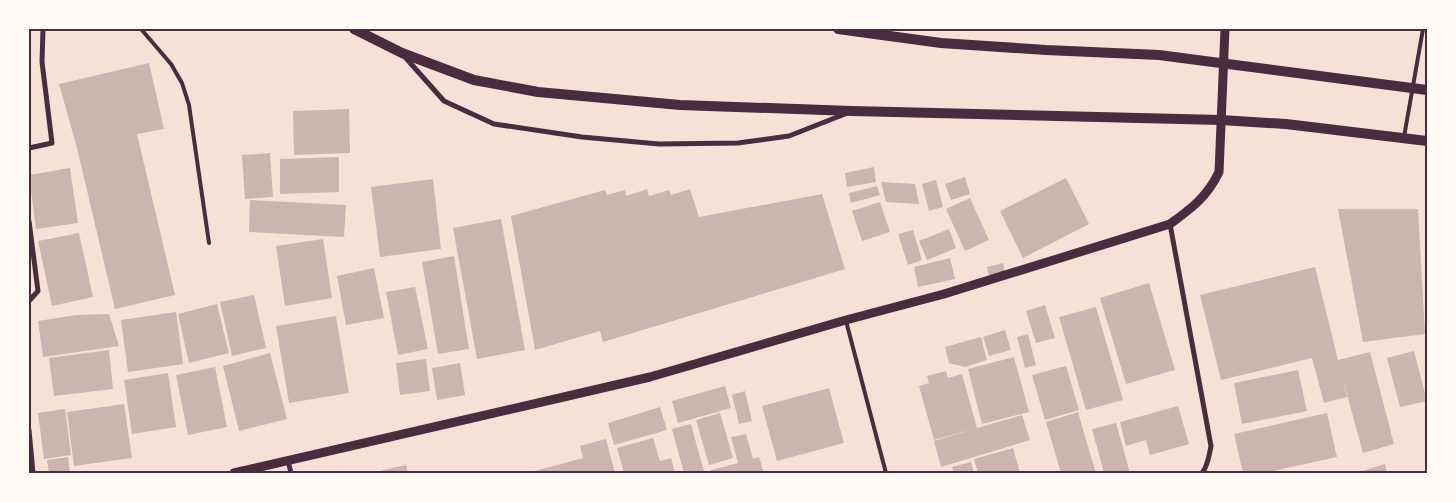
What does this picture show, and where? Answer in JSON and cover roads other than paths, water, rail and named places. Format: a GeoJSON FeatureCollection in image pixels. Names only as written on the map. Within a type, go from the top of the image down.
{"type":"FeatureCollection","features":[{"type":"Feature","properties":{"kind":"main road"},"geometry":{"type":"LineString","coordinates":[[354,29],[402,53],[474,80],[538,92],[680,104],[852,111],[1221,120],[1286,124],[1427,141]]}},
{"type":"Feature","properties":{"kind":"main road"},"geometry":{"type":"LineString","coordinates":[[838,29],[941,42],[1046,50],[1159,55],[1427,90]]}},
{"type":"Feature","properties":{"kind":"street"},"geometry":{"type":"LineString","coordinates":[[29,148],[52,142],[42,62],[43,29]]}},
{"type":"Feature","properties":{"kind":"street"},"geometry":{"type":"LineString","coordinates":[[234,473],[650,377],[846,320],[944,294],[1170,224],[1196,206],[1212,188],[1219,172],[1225,29]]}},
{"type":"Feature","properties":{"kind":"street"},"geometry":{"type":"LineString","coordinates":[[402,53],[444,101],[494,124],[582,137],[659,144],[738,143],[789,136],[852,111]]}},
{"type":"Feature","properties":{"kind":"street"},"geometry":{"type":"LineString","coordinates":[[29,221],[38,291],[29,301]]}},
{"type":"Feature","properties":{"kind":"street"},"geometry":{"type":"LineString","coordinates":[[1170,224],[1211,446],[1208,460],[1202,473]]}},
{"type":"Feature","properties":{"kind":"street"},"geometry":{"type":"LineString","coordinates":[[29,430],[33,473]]}},
{"type":"Feature","properties":{"kind":"street"},"geometry":{"type":"LineString","coordinates":[[288,461],[291,473]]}},
{"type":"Feature","properties":{"kind":"lane"},"geometry":{"type":"LineString","coordinates":[[141,29],[171,64],[182,84],[189,106],[209,243]]}},
{"type":"Feature","properties":{"kind":"lane"},"geometry":{"type":"LineString","coordinates":[[1404,138],[1423,29]]}},
{"type":"Feature","properties":{"kind":"lane"},"geometry":{"type":"LineString","coordinates":[[846,320],[886,473]]}}]}
